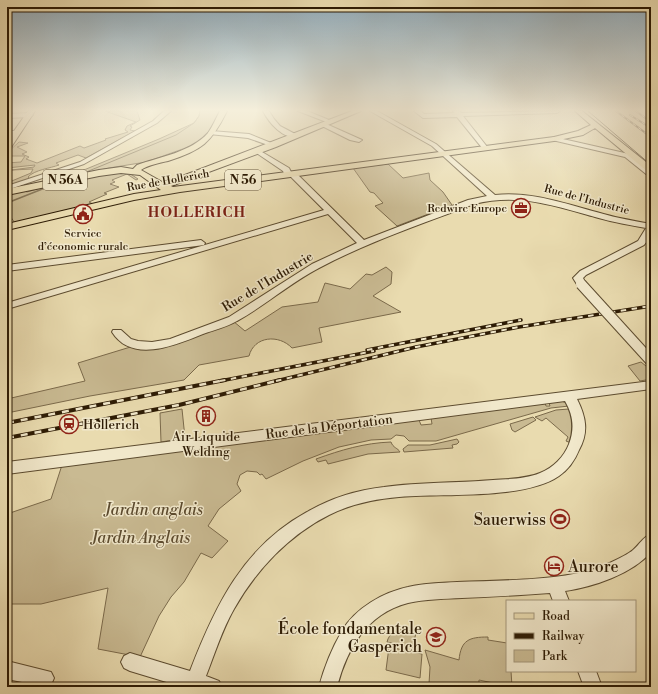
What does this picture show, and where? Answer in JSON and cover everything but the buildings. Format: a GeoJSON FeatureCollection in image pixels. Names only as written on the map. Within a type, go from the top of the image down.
{"type":"FeatureCollection","features":[{"type":"Feature","properties":{"kind":"main road"},"geometry":{"type":"LineString","coordinates":[[139,172],[146,167],[200,143]]}},
{"type":"Feature","properties":{"kind":"main road"},"geometry":{"type":"LineString","coordinates":[[178,184],[279,143]]}},
{"type":"Feature","properties":{"kind":"main road","name":"Rue de Hollerich"},"geometry":{"type":"LineString","coordinates":[[7,227],[134,197],[178,184],[290,174],[520,143]]}},
{"type":"Feature","properties":{"kind":"main road"},"geometry":{"type":"LineString","coordinates":[[618,143],[651,170]]}},
{"type":"Feature","properties":{"kind":"main road"},"geometry":{"type":"LineString","coordinates":[[99,173],[169,157]]}},
{"type":"Feature","properties":{"kind":"main road","name":"N 56A"},"geometry":{"type":"LineString","coordinates":[[7,192],[99,173],[121,170],[139,172],[163,189]]}},
{"type":"Feature","properties":{"kind":"street"},"geometry":{"type":"LineString","coordinates":[[7,188],[82,163],[117,143]]}},
{"type":"Feature","properties":{"kind":"street"},"geometry":{"type":"LineString","coordinates":[[267,143],[273,146]]}},
{"type":"Feature","properties":{"kind":"street"},"geometry":{"type":"LineString","coordinates":[[431,143],[490,194]]}},
{"type":"Feature","properties":{"kind":"street"},"geometry":{"type":"LineString","coordinates":[[481,143],[485,148]]}},
{"type":"Feature","properties":{"kind":"street"},"geometry":{"type":"LineString","coordinates":[[574,143],[627,155],[651,176]]}},
{"type":"Feature","properties":{"kind":"street"},"geometry":{"type":"LineString","coordinates":[[257,151],[286,170],[364,244]]}},
{"type":"Feature","properties":{"kind":"street","name":"Rue de l'Industrie"},"geometry":{"type":"LineString","coordinates":[[117,332],[127,342],[138,345],[152,346],[172,342],[233,319],[316,266],[364,244],[490,194],[543,199],[599,216],[651,227]]}},
{"type":"Feature","properties":{"kind":"street"},"geometry":{"type":"LineString","coordinates":[[7,306],[329,211]]}},
{"type":"Feature","properties":{"kind":"street"},"geometry":{"type":"LineString","coordinates":[[651,227],[645,239],[641,243],[578,278],[581,284],[651,361]]}},
{"type":"Feature","properties":{"kind":"street"},"geometry":{"type":"LineString","coordinates":[[7,268],[235,238]]}},
{"type":"Feature","properties":{"kind":"street","name":"Rue de la Déportation"},"geometry":{"type":"LineString","coordinates":[[7,468],[651,385]]}},
{"type":"Feature","properties":{"kind":"street"},"geometry":{"type":"LineString","coordinates":[[195,682],[211,639],[227,604],[260,559],[291,530],[312,516],[337,504],[369,495],[410,490],[516,485],[534,481],[549,475],[565,463],[574,451],[578,440],[580,431],[577,410],[568,396]]}},
{"type":"Feature","properties":{"kind":"street"},"geometry":{"type":"LineString","coordinates":[[328,687],[332,672],[348,636],[364,618],[385,603],[408,595],[430,592],[555,585],[585,580],[609,571],[638,556],[651,541]]}},
{"type":"Feature","properties":{"kind":"street"},"geometry":{"type":"LineString","coordinates":[[555,585],[561,600]]}},
{"type":"Feature","properties":{"kind":"street"},"geometry":{"type":"LineString","coordinates":[[130,662],[213,687]]}},
{"type":"Feature","properties":{"kind":"street"},"geometry":{"type":"LineString","coordinates":[[7,670],[43,683]]}},
{"type":"Feature","properties":{"kind":"street"},"geometry":{"type":"LineString","coordinates":[[587,672],[593,687]]}},
{"type":"Feature","properties":{"kind":"green space"},"geometry":{"type":"Polygon","coordinates":[[[17,143],[27,143],[17,147],[27,152],[22,154],[29,157],[26,159],[37,163],[80,146],[84,148],[97,143],[113,143],[86,158],[78,155],[56,163],[59,165],[34,173],[28,177],[31,180],[7,186],[7,183],[31,173],[33,169],[12,170],[34,167],[35,165],[7,168],[7,163],[21,162],[25,156],[7,156],[8,152],[17,143]]]}},
{"type":"Feature","properties":{"kind":"green space"},"geometry":{"type":"Polygon","coordinates":[[[148,143],[195,143],[146,162],[109,168],[58,180],[56,178],[79,172],[148,143]]]}},
{"type":"Feature","properties":{"kind":"green space"},"geometry":{"type":"Polygon","coordinates":[[[388,164],[403,178],[429,173],[430,180],[443,192],[452,205],[397,226],[375,206],[383,203],[374,193],[370,192],[353,168],[388,164]]]}},
{"type":"Feature","properties":{"kind":"green space"},"geometry":{"type":"Polygon","coordinates":[[[115,172],[129,173],[138,179],[136,180],[127,174],[112,180],[115,182],[110,184],[119,187],[104,193],[107,194],[89,202],[93,204],[15,223],[7,212],[7,195],[24,191],[27,192],[115,172]]]}},
{"type":"Feature","properties":{"kind":"green space"},"geometry":{"type":"Polygon","coordinates":[[[386,267],[392,272],[391,284],[373,296],[401,312],[319,328],[322,342],[292,348],[287,344],[274,339],[261,341],[252,349],[249,356],[199,365],[184,380],[90,396],[7,413],[7,399],[85,381],[78,363],[137,345],[152,346],[233,321],[245,331],[282,307],[318,302],[325,283],[350,289],[366,274],[372,275],[386,267]]]}},
{"type":"Feature","properties":{"kind":"green space"},"geometry":{"type":"Polygon","coordinates":[[[641,362],[651,370],[651,379],[640,381],[628,366],[641,362]]]}},
{"type":"Feature","properties":{"kind":"green space","name":"Jardin Anglais"},"geometry":{"type":"Polygon","coordinates":[[[561,401],[567,403],[569,406],[551,408],[436,441],[409,441],[404,436],[396,435],[391,439],[371,440],[339,447],[303,461],[266,479],[262,474],[260,475],[257,472],[247,471],[240,475],[237,484],[241,491],[219,509],[208,526],[228,541],[212,558],[201,553],[184,582],[171,597],[159,616],[140,657],[98,649],[108,588],[41,604],[7,604],[7,514],[51,499],[62,465],[419,420],[421,425],[432,424],[431,418],[545,403],[546,406],[550,406],[549,403],[561,401]]]}},
{"type":"Feature","properties":{"kind":"green space"},"geometry":{"type":"Polygon","coordinates":[[[182,409],[185,438],[161,442],[160,413],[182,409]]]}},
{"type":"Feature","properties":{"kind":"green space"},"geometry":{"type":"Polygon","coordinates":[[[569,409],[574,422],[572,422],[571,443],[566,441],[568,437],[546,418],[542,421],[535,417],[556,410],[569,409]]]}},
{"type":"Feature","properties":{"kind":"green space"},"geometry":{"type":"Polygon","coordinates":[[[533,417],[536,420],[515,432],[512,430],[510,424],[533,417]]]}},
{"type":"Feature","properties":{"kind":"green space"},"geometry":{"type":"Polygon","coordinates":[[[457,439],[459,442],[452,445],[453,448],[404,452],[403,449],[408,445],[430,445],[457,439]]]}},
{"type":"Feature","properties":{"kind":"green space"},"geometry":{"type":"Polygon","coordinates":[[[391,442],[400,452],[368,454],[328,464],[326,460],[318,462],[316,459],[353,448],[391,442]]]}},
{"type":"Feature","properties":{"kind":"green space"},"geometry":{"type":"Polygon","coordinates":[[[404,629],[416,632],[413,648],[387,642],[391,634],[404,629]]]}},
{"type":"Feature","properties":{"kind":"green space"},"geometry":{"type":"Polygon","coordinates":[[[488,637],[488,640],[506,643],[506,672],[511,672],[512,687],[479,680],[479,687],[445,687],[429,684],[430,667],[425,650],[459,660],[464,644],[471,639],[488,637]]]}},
{"type":"Feature","properties":{"kind":"green space"},"geometry":{"type":"Polygon","coordinates":[[[389,647],[422,654],[420,678],[386,670],[389,647]]]}},
{"type":"Feature","properties":{"kind":"waterway"},"geometry":{"type":"LineString","coordinates":[[79,175],[156,143]]}},
{"type":"Feature","properties":{"kind":"waterway"},"geometry":{"type":"LineString","coordinates":[[7,203],[50,186]]}},
{"type":"Feature","properties":{"kind":"tram line"},"geometry":{"type":"LineString","coordinates":[[626,143],[651,165]]}},
{"type":"Feature","properties":{"kind":"railway"},"geometry":{"type":"LineString","coordinates":[[276,381],[416,347],[519,327],[651,306]]}},
{"type":"Feature","properties":{"kind":"railway"},"geometry":{"type":"LineString","coordinates":[[367,350],[521,320]]}},
{"type":"Feature","properties":{"kind":"railway"},"geometry":{"type":"LineString","coordinates":[[220,381],[374,351]]}},
{"type":"Feature","properties":{"kind":"railway"},"geometry":{"type":"LineString","coordinates":[[7,423],[225,380]]}},
{"type":"Feature","properties":{"kind":"railway"},"geometry":{"type":"LineString","coordinates":[[7,438],[179,405],[280,380]]}},
{"type":"Feature","properties":{"kind":"place","name":"Redwire Europe"},"geometry":{"type":"Point","coordinates":[521,208]}},
{"type":"Feature","properties":{"kind":"place","name":"Service d’économie rurale"},"geometry":{"type":"Point","coordinates":[83,214]}},
{"type":"Feature","properties":{"kind":"place","name":"Air Liquide Welding"},"geometry":{"type":"Point","coordinates":[206,416]}},
{"type":"Feature","properties":{"kind":"place","name":"Hollerich"},"geometry":{"type":"Point","coordinates":[69,424]}},
{"type":"Feature","properties":{"kind":"place","name":"Sauerwiss"},"geometry":{"type":"Point","coordinates":[560,519]}},
{"type":"Feature","properties":{"kind":"place","name":"Aurore"},"geometry":{"type":"Point","coordinates":[554,566]}},
{"type":"Feature","properties":{"kind":"place","name":"École fondamentale Gasperich"},"geometry":{"type":"Point","coordinates":[436,637]}},
{"type":"Feature","properties":{"kind":"district","name":"HOLLERICH"},"geometry":{"type":"Point","coordinates":[197,212]}},
{"type":"Feature","properties":{"kind":"park label","name":"Jardin anglais"},"geometry":{"type":"Point","coordinates":[154,509]}}]}
